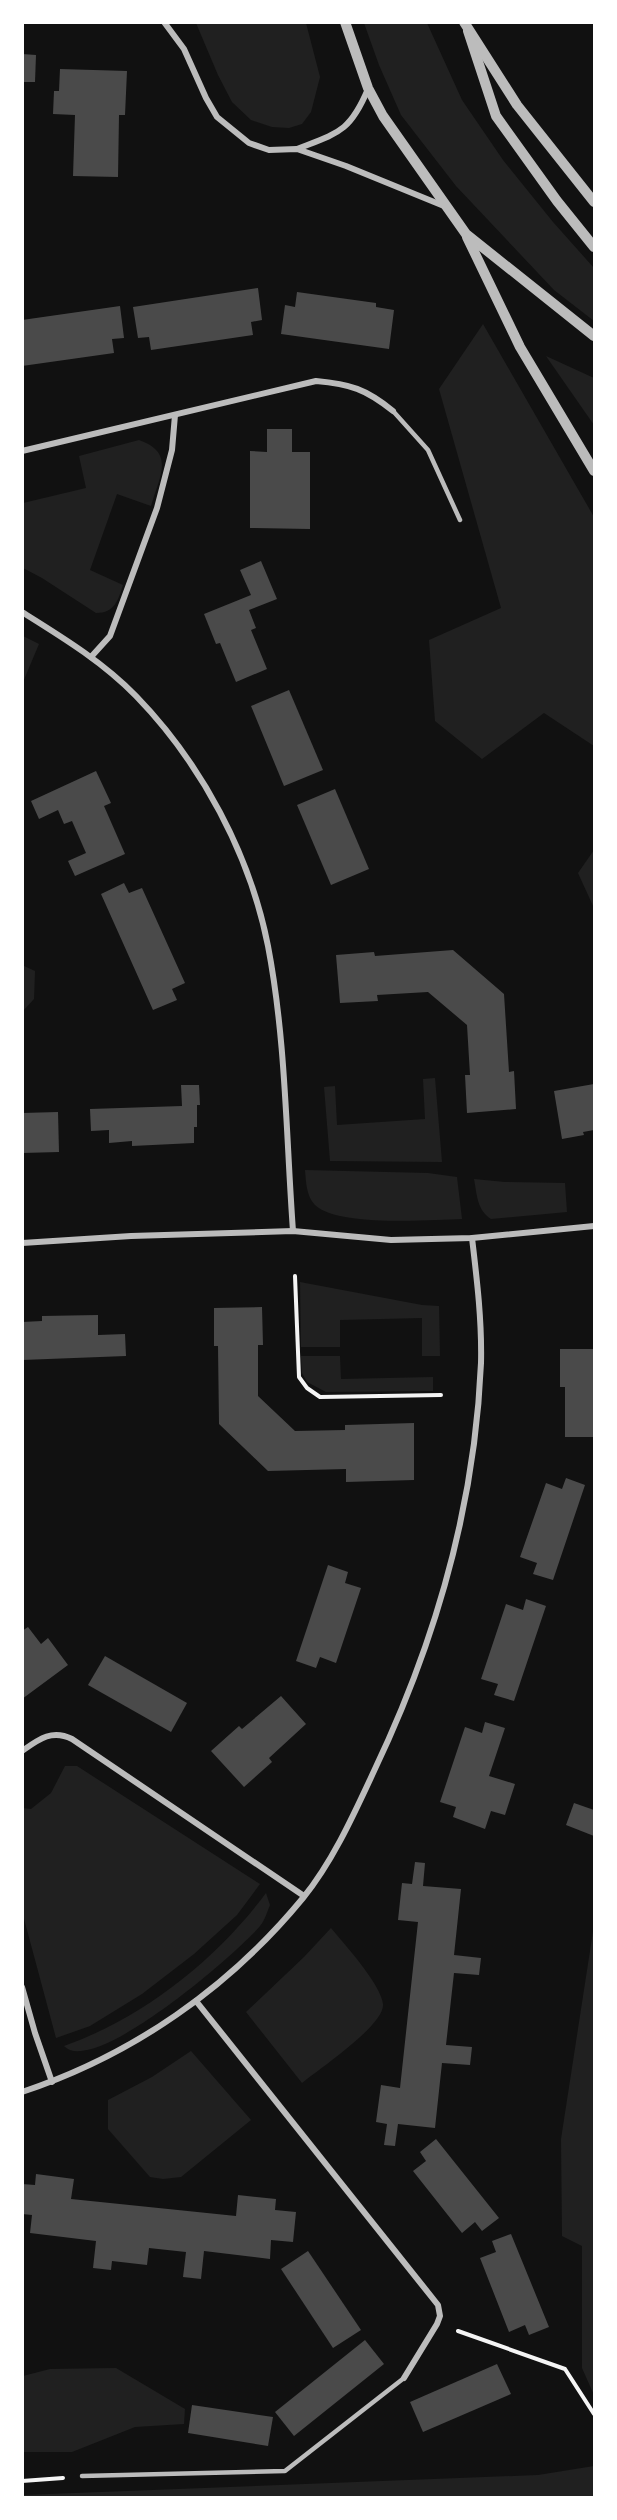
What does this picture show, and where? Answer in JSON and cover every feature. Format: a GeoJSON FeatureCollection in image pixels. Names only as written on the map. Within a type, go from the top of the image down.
{"type":"FeatureCollection","features":[{"type":"Feature","properties":{"kind":"street"},"geometry":{"type":"LineString","coordinates":[[164,22],[184,49],[206,98],[218,117],[249,143],[269,150],[297,149],[330,137],[344,128],[357,114],[368,88]]}},
{"type":"Feature","properties":{"kind":"street"},"geometry":{"type":"LineString","coordinates":[[345,22],[368,88],[402,145],[466,234],[520,347],[594,471]]}},
{"type":"Feature","properties":{"kind":"street"},"geometry":{"type":"LineString","coordinates":[[466,27],[517,105],[594,202]]}},
{"type":"Feature","properties":{"kind":"street"},"geometry":{"type":"LineString","coordinates":[[466,27],[496,116],[550,192],[594,247]]}},
{"type":"Feature","properties":{"kind":"street"},"geometry":{"type":"LineString","coordinates":[[297,149],[346,166],[447,207]]}},
{"type":"Feature","properties":{"kind":"street"},"geometry":{"type":"LineString","coordinates":[[466,234],[594,336]]}},
{"type":"Feature","properties":{"kind":"street"},"geometry":{"type":"LineString","coordinates":[[22,451],[316,381],[349,384],[373,395],[393,411]]}},
{"type":"Feature","properties":{"kind":"street"},"geometry":{"type":"LineString","coordinates":[[91,657],[110,636],[157,508],[172,450],[175,415]]}},
{"type":"Feature","properties":{"kind":"street"},"geometry":{"type":"LineString","coordinates":[[22,612],[91,657],[134,694],[179,748],[215,804],[247,870],[268,944],[280,1029],[292,1231]]}},
{"type":"Feature","properties":{"kind":"street"},"geometry":{"type":"LineString","coordinates":[[22,1243],[131,1236],[292,1231],[392,1240],[472,1238],[594,1226]]}},
{"type":"Feature","properties":{"kind":"street"},"geometry":{"type":"LineString","coordinates":[[22,2091],[87,2068],[124,2049],[160,2028],[239,1965],[304,1896],[356,1809],[387,1745],[425,1652],[451,1560],[466,1492],[477,1424],[479,1383],[479,1298],[472,1238]]}},
{"type":"Feature","properties":{"kind":"street"},"geometry":{"type":"LineString","coordinates":[[22,1751],[46,1736],[55,1734],[72,1739],[304,1896]]}},
{"type":"Feature","properties":{"kind":"street"},"geometry":{"type":"LineString","coordinates":[[22,1987],[52,2082]]}},
{"type":"Feature","properties":{"kind":"street"},"geometry":{"type":"LineString","coordinates":[[196,2001],[433,2298],[440,2310],[438,2324],[404,2378]]}},
{"type":"Feature","properties":{"kind":"lane"},"geometry":{"type":"LineString","coordinates":[[393,411],[428,450],[460,520]]}},
{"type":"Feature","properties":{"kind":"lane"},"geometry":{"type":"LineString","coordinates":[[82,2476],[285,2471],[404,2378]]}},
{"type":"Feature","properties":{"kind":"path"},"geometry":{"type":"LineString","coordinates":[[295,1276],[299,1377],[307,1388],[320,1397],[441,1395]]}},
{"type":"Feature","properties":{"kind":"path"},"geometry":{"type":"LineString","coordinates":[[438,2324],[565,2369],[594,2414]]}},
{"type":"Feature","properties":{"kind":"path"},"geometry":{"type":"LineString","coordinates":[[22,2481],[82,2476]]}},
{"type":"Feature","properties":{"kind":"shaded area"},"geometry":{"type":"Polygon","coordinates":[[[196,23],[306,23],[320,77],[311,112],[302,124],[289,128],[272,127],[251,120],[232,102],[196,23]]]}},
{"type":"Feature","properties":{"kind":"shaded area"},"geometry":{"type":"Polygon","coordinates":[[[364,23],[427,23],[462,100],[503,160],[594,268],[594,321],[554,290],[456,186],[401,115],[364,23]]]}},
{"type":"Feature","properties":{"kind":"shaded area"},"geometry":{"type":"Polygon","coordinates":[[[483,324],[594,517],[594,746],[544,713],[482,759],[435,721],[429,640],[501,608],[439,389],[483,324]]]}},
{"type":"Feature","properties":{"kind":"shaded area"},"geometry":{"type":"Polygon","coordinates":[[[546,356],[594,378],[594,425],[546,356]]]}},
{"type":"Feature","properties":{"kind":"shaded area"},"geometry":{"type":"Polygon","coordinates":[[[139,440],[158,452],[162,467],[160,476],[151,506],[117,494],[90,570],[123,585],[115,605],[108,611],[96,613],[23,568],[23,503],[86,488],[79,456],[139,440]]]}},
{"type":"Feature","properties":{"kind":"shaded area"},"geometry":{"type":"Polygon","coordinates":[[[23,636],[39,644],[23,682],[23,636]]]}},
{"type":"Feature","properties":{"kind":"shaded area"},"geometry":{"type":"Polygon","coordinates":[[[594,850],[594,908],[578,873],[594,850]]]}},
{"type":"Feature","properties":{"kind":"shaded area"},"geometry":{"type":"Polygon","coordinates":[[[22,965],[35,971],[34,999],[23,1011],[22,965]]]}},
{"type":"Feature","properties":{"kind":"shaded area"},"geometry":{"type":"Polygon","coordinates":[[[435,1078],[442,1162],[330,1161],[324,1087],[335,1086],[337,1125],[425,1119],[423,1079],[435,1078]]]}},
{"type":"Feature","properties":{"kind":"shaded area"},"geometry":{"type":"Polygon","coordinates":[[[305,1170],[428,1173],[457,1177],[462,1219],[385,1221],[343,1217],[315,1205],[307,1188],[305,1170]]]}},
{"type":"Feature","properties":{"kind":"shaded area"},"geometry":{"type":"Polygon","coordinates":[[[474,1179],[565,1183],[567,1212],[491,1219],[480,1207],[474,1179]]]}},
{"type":"Feature","properties":{"kind":"shaded area"},"geometry":{"type":"Polygon","coordinates":[[[300,1282],[422,1305],[439,1306],[440,1356],[422,1356],[422,1318],[340,1320],[340,1347],[301,1347],[300,1282]]]}},
{"type":"Feature","properties":{"kind":"shaded area"},"geometry":{"type":"Polygon","coordinates":[[[301,1356],[340,1356],[341,1379],[433,1377],[433,1391],[326,1392],[307,1382],[302,1373],[301,1356]]]}},
{"type":"Feature","properties":{"kind":"shaded area"},"geometry":{"type":"Polygon","coordinates":[[[65,1766],[77,1766],[260,1884],[237,1915],[194,1954],[142,1994],[90,2026],[56,2038],[23,1915],[22,1808],[31,1809],[51,1793],[65,1766]]]}},
{"type":"Feature","properties":{"kind":"shaded area"},"geometry":{"type":"Polygon","coordinates":[[[266,1893],[270,1905],[260,1926],[224,1961],[165,2008],[104,2045],[80,2051],[64,2046],[122,2020],[176,1984],[224,1941],[266,1893]]]}},
{"type":"Feature","properties":{"kind":"shaded area"},"geometry":{"type":"Polygon","coordinates":[[[594,1925],[594,2395],[582,2368],[582,2246],[562,2236],[561,2139],[594,1925]]]}},
{"type":"Feature","properties":{"kind":"shaded area"},"geometry":{"type":"Polygon","coordinates":[[[331,1928],[369,1975],[383,2004],[381,2013],[363,2035],[302,2083],[246,2012],[331,1928]]]}},
{"type":"Feature","properties":{"kind":"shaded area"},"geometry":{"type":"Polygon","coordinates":[[[191,2051],[251,2120],[181,2177],[163,2179],[150,2177],[108,2129],[108,2100],[152,2077],[191,2051]]]}},
{"type":"Feature","properties":{"kind":"shaded area"},"geometry":{"type":"Polygon","coordinates":[[[116,2368],[185,2409],[184,2424],[135,2427],[72,2452],[23,2452],[23,2376],[50,2369],[116,2368]]]}},
{"type":"Feature","properties":{"kind":"shaded area"},"geometry":{"type":"Polygon","coordinates":[[[594,2466],[594,2497],[23,2497],[23,2495],[538,2475],[594,2466]]]}},
{"type":"Feature","properties":{"kind":"building"},"geometry":{"type":"Polygon","coordinates":[[[22,54],[36,55],[35,82],[22,82],[22,54]]]}},
{"type":"Feature","properties":{"kind":"building"},"geometry":{"type":"Polygon","coordinates":[[[60,69],[127,71],[125,115],[119,115],[118,177],[73,176],[75,115],[53,114],[54,91],[59,91],[60,69]]]}},
{"type":"Feature","properties":{"kind":"building"},"geometry":{"type":"Polygon","coordinates":[[[258,288],[262,320],[251,322],[253,335],[151,350],[149,337],[138,338],[133,307],[258,288]]]}},
{"type":"Feature","properties":{"kind":"building"},"geometry":{"type":"Polygon","coordinates":[[[297,292],[376,303],[376,307],[394,310],[389,349],[281,334],[285,305],[295,307],[297,292]]]}},
{"type":"Feature","properties":{"kind":"building"},"geometry":{"type":"Polygon","coordinates":[[[120,306],[124,338],[112,339],[114,353],[22,366],[22,320],[120,306]]]}},
{"type":"Feature","properties":{"kind":"building"},"geometry":{"type":"Polygon","coordinates":[[[267,429],[292,429],[292,452],[310,452],[310,529],[250,528],[250,451],[267,452],[267,429]]]}},
{"type":"Feature","properties":{"kind":"building"},"geometry":{"type":"Polygon","coordinates":[[[261,561],[277,599],[249,610],[256,628],[251,630],[267,669],[236,682],[220,643],[216,644],[204,614],[251,595],[240,570],[261,561]]]}},
{"type":"Feature","properties":{"kind":"building"},"geometry":{"type":"Polygon","coordinates":[[[289,690],[323,770],[284,786],[251,706],[289,690]]]}},
{"type":"Feature","properties":{"kind":"building"},"geometry":{"type":"Polygon","coordinates":[[[96,771],[111,803],[104,806],[125,854],[75,876],[68,861],[86,853],[72,821],[64,824],[58,810],[39,819],[31,801],[96,771]]]}},
{"type":"Feature","properties":{"kind":"building"},"geometry":{"type":"Polygon","coordinates":[[[335,789],[369,869],[331,885],[297,805],[335,789]]]}},
{"type":"Feature","properties":{"kind":"building"},"geometry":{"type":"Polygon","coordinates":[[[124,883],[129,893],[142,888],[185,983],[172,989],[177,1000],[153,1010],[101,894],[124,883]]]}},
{"type":"Feature","properties":{"kind":"building"},"geometry":{"type":"Polygon","coordinates":[[[453,950],[504,994],[509,1072],[514,1071],[516,1109],[467,1113],[465,1075],[470,1075],[467,1025],[428,992],[377,995],[378,1001],[340,1003],[336,955],[374,952],[375,956],[453,950]]]}},
{"type":"Feature","properties":{"kind":"building"},"geometry":{"type":"Polygon","coordinates":[[[594,1084],[594,1130],[583,1132],[584,1135],[562,1139],[554,1091],[594,1084]]]}},
{"type":"Feature","properties":{"kind":"building"},"geometry":{"type":"Polygon","coordinates":[[[181,1085],[199,1085],[200,1105],[197,1105],[194,1143],[132,1146],[132,1141],[109,1143],[109,1130],[91,1131],[90,1109],[182,1106],[181,1085]]]}},
{"type":"Feature","properties":{"kind":"building"},"geometry":{"type":"Polygon","coordinates":[[[58,1112],[59,1152],[22,1153],[22,1113],[58,1112]]]}},
{"type":"Feature","properties":{"kind":"building"},"geometry":{"type":"Polygon","coordinates":[[[262,1307],[263,1345],[258,1345],[258,1396],[295,1431],[345,1430],[345,1425],[414,1423],[414,1480],[346,1482],[346,1469],[268,1471],[219,1424],[218,1346],[214,1346],[214,1308],[262,1307]]]}},
{"type":"Feature","properties":{"kind":"building"},"geometry":{"type":"Polygon","coordinates":[[[98,1315],[98,1335],[125,1334],[126,1356],[22,1360],[22,1322],[42,1321],[42,1316],[98,1315]]]}},
{"type":"Feature","properties":{"kind":"building"},"geometry":{"type":"Polygon","coordinates":[[[560,1349],[594,1349],[594,1437],[565,1437],[565,1387],[560,1387],[560,1349]]]}},
{"type":"Feature","properties":{"kind":"building"},"geometry":{"type":"Polygon","coordinates":[[[566,1478],[585,1485],[553,1580],[533,1574],[537,1563],[520,1557],[546,1483],[562,1489],[566,1478]]]}},
{"type":"Feature","properties":{"kind":"building"},"geometry":{"type":"Polygon","coordinates":[[[328,1565],[348,1572],[345,1583],[361,1588],[336,1663],[320,1657],[316,1668],[296,1661],[328,1565]]]}},
{"type":"Feature","properties":{"kind":"building"},"geometry":{"type":"Polygon","coordinates":[[[526,1599],[546,1606],[514,1701],[494,1695],[498,1684],[481,1679],[506,1604],[523,1610],[526,1599]]]}},
{"type":"Feature","properties":{"kind":"building"},"geometry":{"type":"Polygon","coordinates":[[[28,1627],[41,1644],[48,1638],[68,1665],[22,1699],[22,1631],[28,1627]]]}},
{"type":"Feature","properties":{"kind":"building"},"geometry":{"type":"Polygon","coordinates":[[[105,1656],[187,1703],[171,1732],[88,1685],[105,1656]]]}},
{"type":"Feature","properties":{"kind":"building"},"geometry":{"type":"Polygon","coordinates":[[[281,1696],[306,1724],[269,1758],[272,1762],[244,1787],[211,1751],[239,1726],[242,1729],[281,1696]]]}},
{"type":"Feature","properties":{"kind":"building"},"geometry":{"type":"Polygon","coordinates":[[[485,1722],[505,1728],[489,1776],[515,1784],[505,1815],[491,1811],[485,1829],[453,1817],[456,1807],[440,1802],[465,1727],[482,1733],[485,1722]]]}},
{"type":"Feature","properties":{"kind":"building"},"geometry":{"type":"Polygon","coordinates":[[[574,1803],[594,1810],[594,1836],[566,1825],[574,1803]]]}},
{"type":"Feature","properties":{"kind":"building"},"geometry":{"type":"Polygon","coordinates":[[[415,1862],[425,1863],[423,1886],[461,1889],[454,1955],[481,1958],[479,1975],[454,1973],[446,2045],[472,2047],[470,2065],[442,2063],[435,2128],[398,2124],[395,2146],[384,2145],[387,2124],[376,2122],[381,2085],[400,2088],[418,1922],[398,1920],[402,1883],[412,1884],[415,1862]]]}},
{"type":"Feature","properties":{"kind":"building"},"geometry":{"type":"Polygon","coordinates":[[[436,2139],[499,2218],[482,2231],[475,2222],[462,2233],[413,2171],[426,2161],[420,2152],[436,2139]]]}},
{"type":"Feature","properties":{"kind":"building"},"geometry":{"type":"Polygon","coordinates":[[[36,2174],[74,2179],[71,2199],[236,2216],[238,2195],[276,2199],[275,2210],[296,2212],[293,2242],[271,2240],[270,2259],[204,2251],[201,2279],[183,2277],[186,2252],[149,2248],[147,2265],[112,2261],[111,2270],[93,2268],[96,2241],[30,2233],[32,2215],[22,2214],[22,2184],[35,2185],[36,2174]]]}},
{"type":"Feature","properties":{"kind":"building"},"geometry":{"type":"Polygon","coordinates":[[[511,2234],[549,2327],[529,2335],[525,2325],[509,2332],[480,2258],[496,2252],[492,2241],[511,2234]]]}},
{"type":"Feature","properties":{"kind":"building"},"geometry":{"type":"Polygon","coordinates":[[[308,2251],[361,2330],[333,2348],[281,2269],[308,2251]]]}},
{"type":"Feature","properties":{"kind":"building"},"geometry":{"type":"Polygon","coordinates":[[[365,2340],[384,2364],[294,2436],[275,2412],[365,2340]]]}},
{"type":"Feature","properties":{"kind":"building"},"geometry":{"type":"Polygon","coordinates":[[[497,2364],[511,2394],[423,2432],[410,2402],[497,2364]]]}},
{"type":"Feature","properties":{"kind":"building"},"geometry":{"type":"Polygon","coordinates":[[[192,2405],[273,2417],[268,2446],[188,2433],[192,2405]]]}}]}
